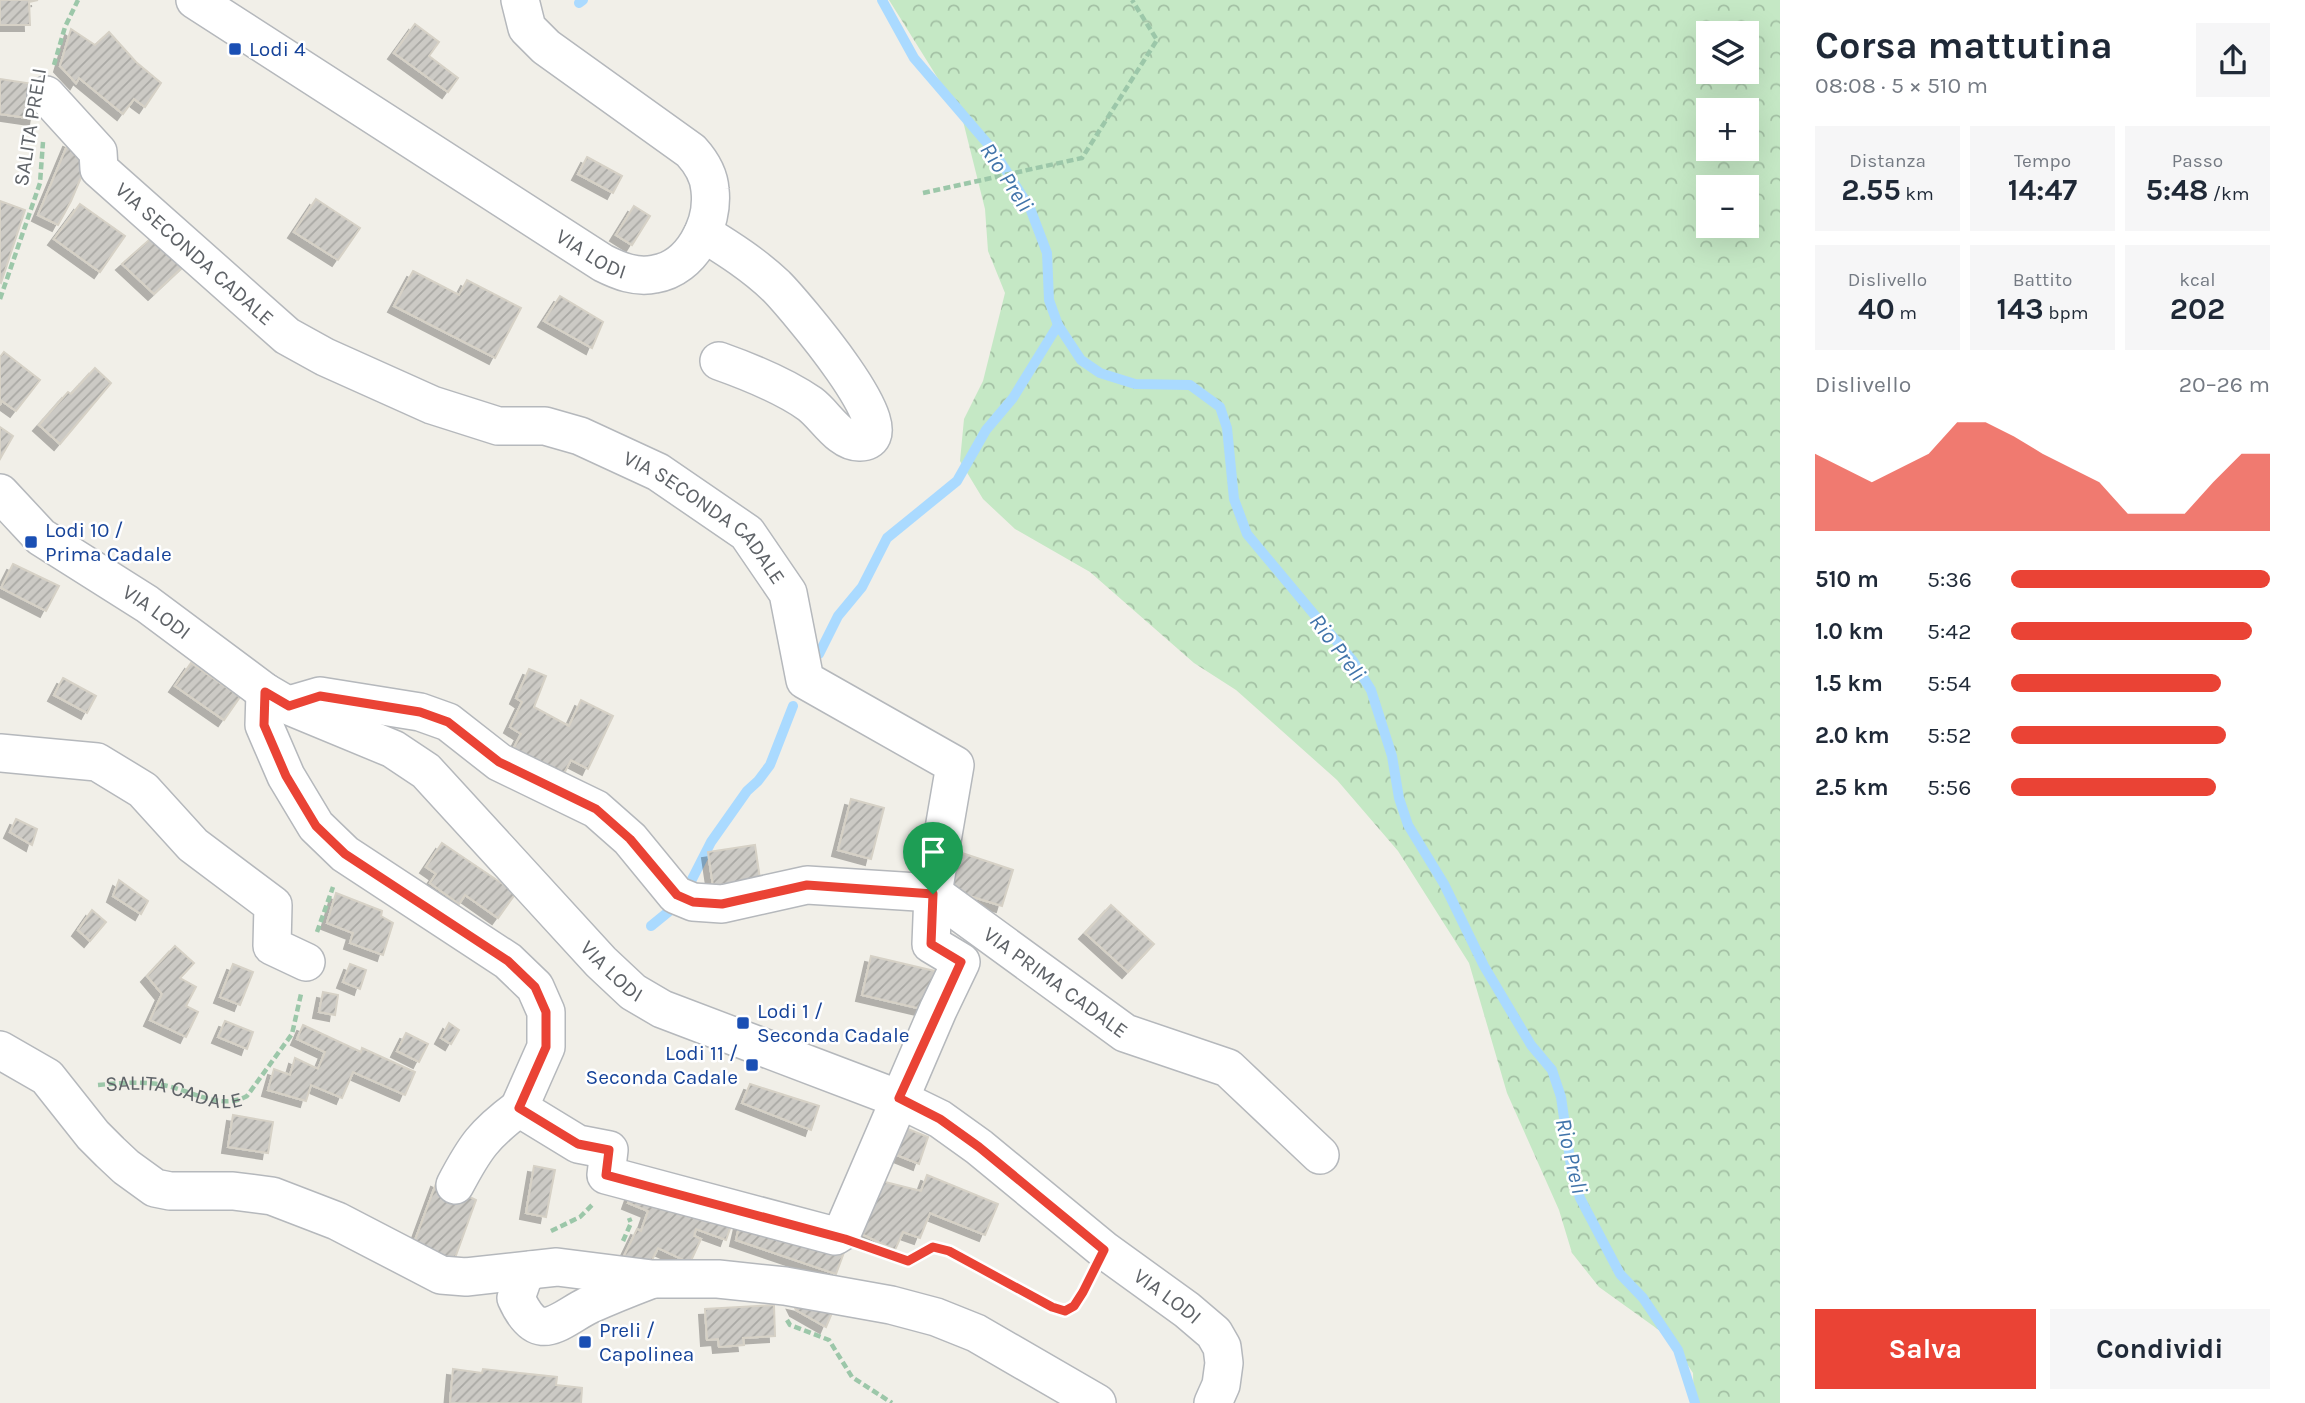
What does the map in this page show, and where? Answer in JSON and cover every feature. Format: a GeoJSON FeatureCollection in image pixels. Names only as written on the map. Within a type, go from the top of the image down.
{"type":"FeatureCollection","features":[{"type":"Feature","properties":{"kind":"street","name":"VIA LODI"},"geometry":{"type":"LineString","coordinates":[[195,0],[621,272],[645,275],[667,271],[683,260],[703,233],[710,206],[710,188],[700,161],[691,151],[546,47],[527,28],[520,0]]}},
{"type":"Feature","properties":{"kind":"street","name":"VIA SECONDA CADALE"},"geometry":{"type":"LineString","coordinates":[[46,95],[97,152],[99,169],[287,336],[325,357],[432,405],[498,426],[545,426],[580,436],[658,472],[747,533],[788,593],[805,680],[955,765],[933,894],[931,944],[961,962],[899,1098],[843,1231],[835,1236]]}},
{"type":"Feature","properties":{"kind":"street"},"geometry":{"type":"LineString","coordinates":[[703,233],[749,263],[797,309],[864,400],[875,427],[873,434],[869,440],[852,442],[811,405],[749,372],[719,361]]}},
{"type":"Feature","properties":{"kind":"street","name":"VIA LODI"},"geometry":{"type":"LineString","coordinates":[[0,492],[41,537],[147,604],[277,699],[393,749],[426,771],[601,962],[634,992],[662,1009],[899,1098],[940,1119],[979,1147],[1104,1250],[1214,1333],[1222,1347],[1224,1363],[1222,1385],[1213,1403]]}},
{"type":"Feature","properties":{"kind":"street"},"geometry":{"type":"LineString","coordinates":[[455,1185],[473,1150],[494,1127],[519,1108],[546,1047],[546,1012],[535,987],[508,961],[345,854],[316,826],[286,776],[264,725],[277,699],[320,696],[420,712],[448,722],[499,762],[596,809],[630,839],[677,895],[693,902],[722,904],[807,885],[933,894]]}},
{"type":"Feature","properties":{"kind":"street"},"geometry":{"type":"LineString","coordinates":[[0,752],[97,762],[143,790],[193,845],[273,905],[272,946],[306,962]]}},
{"type":"Feature","properties":{"kind":"street","name":"VIA PRIMA CADALE"},"geometry":{"type":"LineString","coordinates":[[933,894],[1125,1033],[1228,1068],[1320,1155]]}},
{"type":"Feature","properties":{"kind":"street"},"geometry":{"type":"LineString","coordinates":[[0,1050],[47,1077],[93,1135],[126,1167],[155,1188],[170,1191],[233,1191],[272,1196],[337,1221],[441,1275],[466,1277],[556,1268],[652,1279],[718,1279],[785,1286],[891,1305],[936,1317],[976,1333],[1097,1403]]}},
{"type":"Feature","properties":{"kind":"street"},"geometry":{"type":"LineString","coordinates":[[519,1108],[578,1144],[609,1150],[606,1175],[835,1236]]}},
{"type":"Feature","properties":{"kind":"street"},"geometry":{"type":"LineString","coordinates":[[531,1270],[523,1278],[516,1298],[525,1317],[544,1326],[556,1325],[587,1306],[652,1279]]}},
{"type":"Feature","properties":{"kind":"path","name":"SALITA PRELI"},"geometry":{"type":"LineString","coordinates":[[0,299],[40,183],[46,95],[65,27],[78,0]]}},
{"type":"Feature","properties":{"kind":"path"},"geometry":{"type":"LineString","coordinates":[[923,193],[1082,158],[1157,40],[1132,0]]}},
{"type":"Feature","properties":{"kind":"path","name":"SALITA CADALE"},"geometry":{"type":"LineString","coordinates":[[47,1077],[75,1087],[133,1082],[163,1085],[214,1101],[237,1102],[247,1096],[292,1034],[306,962],[345,854]]}},
{"type":"Feature","properties":{"kind":"path"},"geometry":{"type":"LineString","coordinates":[[542,1235],[580,1217],[600,1193],[606,1175]]}},
{"type":"Feature","properties":{"kind":"path"},"geometry":{"type":"LineString","coordinates":[[835,1236],[908,1261],[933,1247],[949,1251],[1052,1307],[1065,1311],[1074,1306],[1083,1292],[1104,1250]]}},
{"type":"Feature","properties":{"kind":"path"},"geometry":{"type":"LineString","coordinates":[[781,1312],[790,1325],[829,1340],[852,1377],[892,1403]]}},
{"type":"Feature","properties":{"kind":"green space"},"geometry":{"type":"Polygon","coordinates":[[[889,0],[1780,0],[1780,1403],[1694,1403],[1693,1373],[1670,1338],[1599,1287],[1572,1253],[1559,1210],[1507,1093],[1469,963],[1398,851],[1337,780],[1236,690],[1194,663],[1090,572],[1015,529],[983,499],[960,461],[964,419],[983,381],[1005,293],[988,251],[985,209],[962,117],[889,0]]]}},
{"type":"Feature","properties":{"kind":"building"},"geometry":{"type":"Polygon","coordinates":[[[0,0],[38,0],[29,2],[30,25],[0,25],[0,0]]]}},
{"type":"Feature","properties":{"kind":"building"},"geometry":{"type":"Polygon","coordinates":[[[415,24],[439,42],[429,56],[458,78],[448,92],[394,53],[415,24]]]}},
{"type":"Feature","properties":{"kind":"building"},"geometry":{"type":"Polygon","coordinates":[[[71,29],[95,45],[109,32],[136,62],[161,83],[145,107],[134,99],[123,114],[79,78],[76,83],[60,66],[71,29]]]}},
{"type":"Feature","properties":{"kind":"building"},"geometry":{"type":"Polygon","coordinates":[[[0,79],[40,85],[35,119],[0,114],[0,79]]]}},
{"type":"Feature","properties":{"kind":"building"},"geometry":{"type":"Polygon","coordinates":[[[69,141],[92,152],[58,225],[38,215],[69,141]]]}},
{"type":"Feature","properties":{"kind":"building"},"geometry":{"type":"Polygon","coordinates":[[[587,157],[622,176],[613,193],[578,174],[587,157]]]}},
{"type":"Feature","properties":{"kind":"building"},"geometry":{"type":"Polygon","coordinates":[[[316,199],[360,228],[338,260],[294,232],[316,199]]]}},
{"type":"Feature","properties":{"kind":"building"},"geometry":{"type":"Polygon","coordinates":[[[0,201],[25,210],[1,283],[0,282],[0,201]]]}},
{"type":"Feature","properties":{"kind":"building"},"geometry":{"type":"Polygon","coordinates":[[[80,204],[125,236],[100,272],[54,239],[80,204]]]}},
{"type":"Feature","properties":{"kind":"building"},"geometry":{"type":"Polygon","coordinates":[[[634,206],[650,216],[632,245],[616,235],[634,206]]]}},
{"type":"Feature","properties":{"kind":"building"},"geometry":{"type":"Polygon","coordinates":[[[158,232],[188,262],[154,294],[122,264],[158,232]]]}},
{"type":"Feature","properties":{"kind":"building"},"geometry":{"type":"Polygon","coordinates":[[[413,271],[459,295],[467,280],[521,308],[495,358],[394,306],[413,271]]]}},
{"type":"Feature","properties":{"kind":"building"},"geometry":{"type":"Polygon","coordinates":[[[560,296],[603,322],[592,348],[544,321],[560,296]]]}},
{"type":"Feature","properties":{"kind":"building"},"geometry":{"type":"Polygon","coordinates":[[[4,352],[40,380],[16,411],[2,401],[0,405],[0,357],[4,352]]]}},
{"type":"Feature","properties":{"kind":"building"},"geometry":{"type":"Polygon","coordinates":[[[95,368],[111,383],[60,444],[39,425],[68,392],[71,394],[95,368]]]}},
{"type":"Feature","properties":{"kind":"building"},"geometry":{"type":"Polygon","coordinates":[[[0,427],[13,436],[0,459],[0,427]]]}},
{"type":"Feature","properties":{"kind":"building"},"geometry":{"type":"Polygon","coordinates":[[[13,564],[59,586],[46,611],[1,588],[13,564]]]}},
{"type":"Feature","properties":{"kind":"building"},"geometry":{"type":"Polygon","coordinates":[[[191,663],[240,697],[224,720],[175,686],[191,663]]]}},
{"type":"Feature","properties":{"kind":"building"},"geometry":{"type":"Polygon","coordinates":[[[529,669],[546,676],[534,707],[569,726],[581,700],[613,716],[588,769],[571,760],[557,787],[507,761],[521,734],[510,727],[522,702],[516,698],[529,669]]]}},
{"type":"Feature","properties":{"kind":"building"},"geometry":{"type":"Polygon","coordinates":[[[63,678],[96,696],[87,713],[54,695],[63,678]]]}},
{"type":"Feature","properties":{"kind":"building"},"geometry":{"type":"Polygon","coordinates":[[[851,799],[884,808],[871,859],[838,850],[851,799]]]}},
{"type":"Feature","properties":{"kind":"building"},"geometry":{"type":"Polygon","coordinates":[[[16,819],[37,829],[32,845],[10,832],[16,819]]]}},
{"type":"Feature","properties":{"kind":"building"},"geometry":{"type":"Polygon","coordinates":[[[442,843],[516,893],[498,918],[465,895],[459,904],[430,883],[436,874],[426,867],[442,843]]]}},
{"type":"Feature","properties":{"kind":"building"},"geometry":{"type":"Polygon","coordinates":[[[755,845],[760,879],[713,886],[708,852],[755,845]]]}},
{"type":"Feature","properties":{"kind":"building"},"geometry":{"type":"Polygon","coordinates":[[[956,851],[1013,870],[1002,906],[944,888],[956,851]]]}},
{"type":"Feature","properties":{"kind":"building"},"geometry":{"type":"Polygon","coordinates":[[[119,880],[148,901],[141,914],[113,896],[119,880]]]}},
{"type":"Feature","properties":{"kind":"building"},"geometry":{"type":"Polygon","coordinates":[[[336,893],[382,911],[381,916],[393,923],[383,955],[350,943],[353,933],[327,923],[336,893]]]}},
{"type":"Feature","properties":{"kind":"building"},"geometry":{"type":"Polygon","coordinates":[[[1111,905],[1154,944],[1128,972],[1085,933],[1111,905]]]}},
{"type":"Feature","properties":{"kind":"building"},"geometry":{"type":"Polygon","coordinates":[[[92,910],[106,922],[90,941],[78,930],[92,910]]]}},
{"type":"Feature","properties":{"kind":"building"},"geometry":{"type":"Polygon","coordinates":[[[175,946],[194,963],[180,978],[196,987],[186,1006],[198,1012],[186,1037],[150,1020],[162,994],[147,976],[175,946]]]}},
{"type":"Feature","properties":{"kind":"building"},"geometry":{"type":"Polygon","coordinates":[[[871,956],[935,971],[926,1010],[862,995],[871,956]]]}},
{"type":"Feature","properties":{"kind":"building"},"geometry":{"type":"Polygon","coordinates":[[[233,964],[253,972],[240,1005],[220,997],[233,964]]]}},
{"type":"Feature","properties":{"kind":"building"},"geometry":{"type":"Polygon","coordinates":[[[350,964],[366,970],[360,989],[343,982],[350,964]]]}},
{"type":"Feature","properties":{"kind":"building"},"geometry":{"type":"Polygon","coordinates":[[[323,992],[338,995],[335,1015],[319,1012],[323,992]]]}},
{"type":"Feature","properties":{"kind":"building"},"geometry":{"type":"Polygon","coordinates":[[[225,1021],[253,1032],[247,1049],[218,1037],[225,1021]]]}},
{"type":"Feature","properties":{"kind":"building"},"geometry":{"type":"Polygon","coordinates":[[[449,1023],[459,1030],[451,1044],[441,1038],[449,1023]]]}},
{"type":"Feature","properties":{"kind":"building"},"geometry":{"type":"Polygon","coordinates":[[[303,1025],[361,1052],[362,1048],[415,1072],[405,1095],[353,1072],[342,1098],[311,1085],[306,1101],[268,1090],[274,1069],[290,1075],[295,1058],[318,1069],[325,1052],[297,1039],[303,1025]]]}},
{"type":"Feature","properties":{"kind":"building"},"geometry":{"type":"Polygon","coordinates":[[[406,1033],[428,1044],[419,1062],[397,1051],[406,1033]]]}},
{"type":"Feature","properties":{"kind":"building"},"geometry":{"type":"Polygon","coordinates":[[[750,1084],[819,1106],[811,1130],[742,1103],[750,1084]]]}},
{"type":"Feature","properties":{"kind":"building"},"geometry":{"type":"Polygon","coordinates":[[[233,1115],[273,1122],[268,1153],[228,1147],[233,1115]]]}},
{"type":"Feature","properties":{"kind":"building"},"geometry":{"type":"Polygon","coordinates":[[[893,1123],[928,1137],[919,1164],[882,1149],[893,1123]]]}},
{"type":"Feature","properties":{"kind":"building"},"geometry":{"type":"Polygon","coordinates":[[[534,1166],[555,1170],[546,1217],[526,1213],[534,1166]]]}},
{"type":"Feature","properties":{"kind":"building"},"geometry":{"type":"Polygon","coordinates":[[[927,1175],[998,1204],[985,1235],[930,1213],[920,1238],[903,1232],[895,1250],[849,1228],[869,1178],[921,1191],[927,1175]]]}},
{"type":"Feature","properties":{"kind":"building"},"geometry":{"type":"Polygon","coordinates":[[[437,1181],[476,1200],[454,1261],[414,1243],[437,1181]]]}},
{"type":"Feature","properties":{"kind":"building"},"geometry":{"type":"Polygon","coordinates":[[[634,1186],[732,1223],[726,1240],[696,1229],[694,1236],[701,1239],[690,1263],[658,1248],[648,1268],[624,1256],[637,1229],[641,1231],[648,1211],[628,1203],[634,1186]]]}},
{"type":"Feature","properties":{"kind":"building"},"geometry":{"type":"Polygon","coordinates":[[[742,1214],[846,1247],[836,1274],[736,1240],[742,1214]]]}},
{"type":"Feature","properties":{"kind":"building"},"geometry":{"type":"Polygon","coordinates":[[[793,1304],[832,1313],[826,1327],[796,1310],[793,1304]]]}},
{"type":"Feature","properties":{"kind":"building"},"geometry":{"type":"Polygon","coordinates":[[[774,1305],[775,1336],[743,1338],[744,1345],[719,1347],[718,1339],[707,1340],[705,1309],[774,1305]]]}},
{"type":"Feature","properties":{"kind":"building"},"geometry":{"type":"Polygon","coordinates":[[[453,1369],[482,1373],[483,1369],[557,1377],[556,1385],[582,1388],[581,1403],[450,1403],[453,1369]]]}},
{"type":"Feature","properties":{"kind":"waterway"},"geometry":{"type":"LineString","coordinates":[[579,3],[583,0]]}},
{"type":"Feature","properties":{"kind":"waterway","name":"Rio Preli"},"geometry":{"type":"LineString","coordinates":[[882,0],[914,58],[993,150],[1030,208],[1047,253],[1049,300],[1058,325],[1081,360],[1100,373],[1135,384],[1190,385],[1220,407],[1227,428],[1234,499],[1247,534],[1353,661],[1371,690],[1392,756],[1399,798],[1408,825],[1444,884],[1484,966],[1531,1045],[1552,1070],[1561,1097],[1572,1173],[1580,1198],[1620,1274],[1643,1298],[1678,1350],[1695,1403]]}},
{"type":"Feature","properties":{"kind":"waterway"},"geometry":{"type":"LineString","coordinates":[[819,654],[838,616],[862,587],[887,538],[957,481],[986,430],[1013,398],[1058,325]]}},
{"type":"Feature","properties":{"kind":"waterway"},"geometry":{"type":"LineString","coordinates":[[686,891],[711,842],[747,791],[770,765],[793,706]]}},
{"type":"Feature","properties":{"kind":"waterway"},"geometry":{"type":"LineString","coordinates":[[651,926],[678,904]]}},
{"type":"Feature","properties":{"kind":"place","name":"Lodi 4"},"geometry":{"type":"Point","coordinates":[235,49]}},
{"type":"Feature","properties":{"kind":"place","name":"Lodi 10 / Prima Cadale"},"geometry":{"type":"Point","coordinates":[31,542]}},
{"type":"Feature","properties":{"kind":"place","name":"Lodi 1 / Seconda Cadale"},"geometry":{"type":"Point","coordinates":[743,1023]}},
{"type":"Feature","properties":{"kind":"place","name":"Lodi 11 / Seconda Cadale"},"geometry":{"type":"Point","coordinates":[752,1065]}},
{"type":"Feature","properties":{"kind":"place","name":"Preli / Capolinea"},"geometry":{"type":"Point","coordinates":[585,1342]}},
{"type":"Feature","properties":{"kind":"route"},"geometry":{"type":"LineString","coordinates":[[265,692],[289,706],[320,696],[420,712],[448,722],[499,762],[596,809],[630,839],[677,895],[693,902],[722,904],[807,885],[933,894],[931,944],[961,962],[899,1098],[940,1119],[979,1147],[1104,1250],[1083,1292],[1074,1306],[1065,1311],[1052,1307],[949,1251],[933,1247],[908,1261],[845,1239],[606,1175],[609,1150],[578,1144],[519,1108],[546,1047],[546,1012],[535,987],[508,961],[345,854],[316,826],[286,776],[264,725],[265,692]]}}]}
